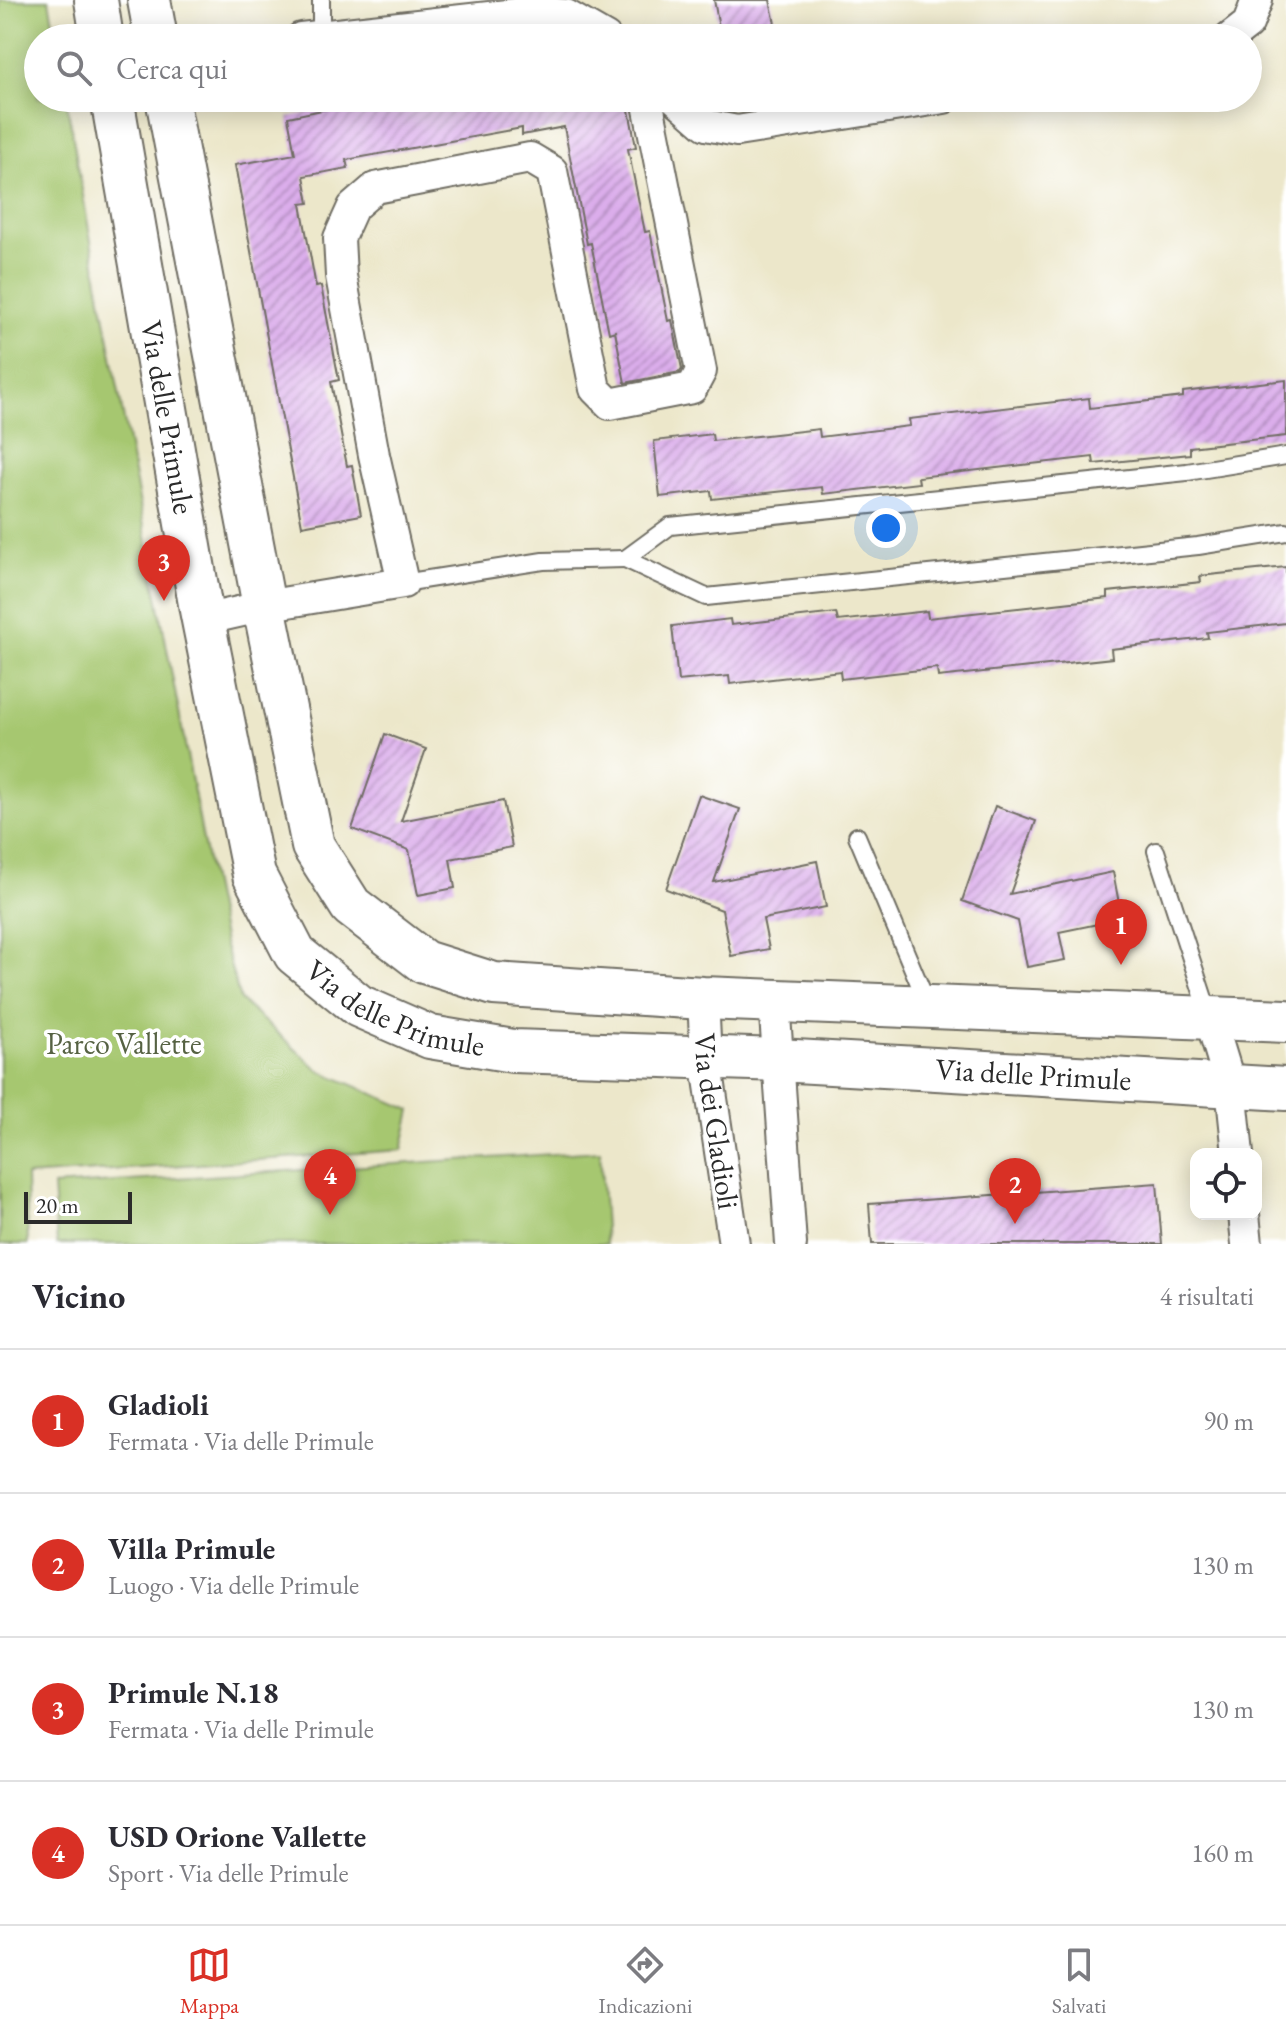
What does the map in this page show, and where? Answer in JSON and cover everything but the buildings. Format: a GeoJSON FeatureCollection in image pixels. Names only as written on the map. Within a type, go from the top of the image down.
{"type":"FeatureCollection","features":[{"type":"Feature","properties":{"kind":"street"},"geometry":{"type":"LineString","coordinates":[[96,0],[100,24]]}},
{"type":"Feature","properties":{"kind":"street"},"geometry":{"type":"LineString","coordinates":[[149,0],[153,24]]}},
{"type":"Feature","properties":{"kind":"street"},"geometry":{"type":"LineString","coordinates":[[1248,24],[1257,0]]}},
{"type":"Feature","properties":{"kind":"street"},"geometry":{"type":"LineString","coordinates":[[422,24],[534,12],[566,15],[583,24]]}},
{"type":"Feature","properties":{"kind":"street","name":"Via delle Primule"},"geometry":{"type":"LineString","coordinates":[[114,112],[203,620],[254,875],[295,954],[359,1006],[430,1037],[513,1051],[778,1060],[1286,1089]]}},
{"type":"Feature","properties":{"kind":"street","name":"Via delle Primule"},"geometry":{"type":"LineString","coordinates":[[170,112],[313,846],[351,906],[424,962],[494,984],[703,998],[1286,1021]]}},
{"type":"Feature","properties":{"kind":"street"},"geometry":{"type":"LineString","coordinates":[[203,620],[264,606],[403,583],[374,455],[341,276],[339,238],[353,207],[375,188],[530,158],[552,171],[595,389],[610,404],[692,388],[701,371],[650,112]]}},
{"type":"Feature","properties":{"kind":"street"},"geometry":{"type":"LineString","coordinates":[[691,112],[706,125],[737,131],[856,112]]}},
{"type":"Feature","properties":{"kind":"street","name":"Via dei Gladioli"},"geometry":{"type":"LineString","coordinates":[[703,998],[706,1059],[734,1244]]}},
{"type":"Feature","properties":{"kind":"street","name":"Via dei Gladioli"},"geometry":{"type":"LineString","coordinates":[[774,1001],[791,1244]]}},
{"type":"Feature","properties":{"kind":"street"},"geometry":{"type":"LineString","coordinates":[[1210,1018],[1231,1087],[1237,1148]]}},
{"type":"Feature","properties":{"kind":"street"},"geometry":{"type":"LineString","coordinates":[[1245,1220],[1247,1244]]}},
{"type":"Feature","properties":{"kind":"lane"},"geometry":{"type":"LineString","coordinates":[[314,24],[321,0]]}},
{"type":"Feature","properties":{"kind":"lane"},"geometry":{"type":"LineString","coordinates":[[625,559],[670,526],[1171,473],[1286,456]]}},
{"type":"Feature","properties":{"kind":"lane"},"geometry":{"type":"LineString","coordinates":[[403,583],[547,561],[625,559],[706,597],[1182,547],[1286,532]]}},
{"type":"Feature","properties":{"kind":"lane"},"geometry":{"type":"LineString","coordinates":[[857,836],[929,1007]]}},
{"type":"Feature","properties":{"kind":"lane"},"geometry":{"type":"LineString","coordinates":[[1156,851],[1210,1018]]}},
{"type":"Feature","properties":{"kind":"green space","name":"Parco Vallette"},"geometry":{"type":"Polygon","coordinates":[[[0,0],[49,0],[53,24],[24,24],[24,112],[68,112],[203,840],[224,943],[240,1000],[320,1071],[411,1110],[402,1150],[26,1176],[28,1244],[0,1244],[0,0]]]}},
{"type":"Feature","properties":{"kind":"green space"},"geometry":{"type":"Polygon","coordinates":[[[600,1151],[606,1244],[57,1244],[53,1186],[600,1151]]]}},
{"type":"Feature","properties":{"kind":"place","name":"Primule N.18"},"geometry":{"type":"Point","coordinates":[164,601]}},
{"type":"Feature","properties":{"kind":"place","name":"Gladioli"},"geometry":{"type":"Point","coordinates":[1121,965]}},
{"type":"Feature","properties":{"kind":"place","name":"USD Orione Vallette"},"geometry":{"type":"Point","coordinates":[330,1215]}},
{"type":"Feature","properties":{"kind":"place","name":"Villa Primule"},"geometry":{"type":"Point","coordinates":[1015,1224]}}]}
